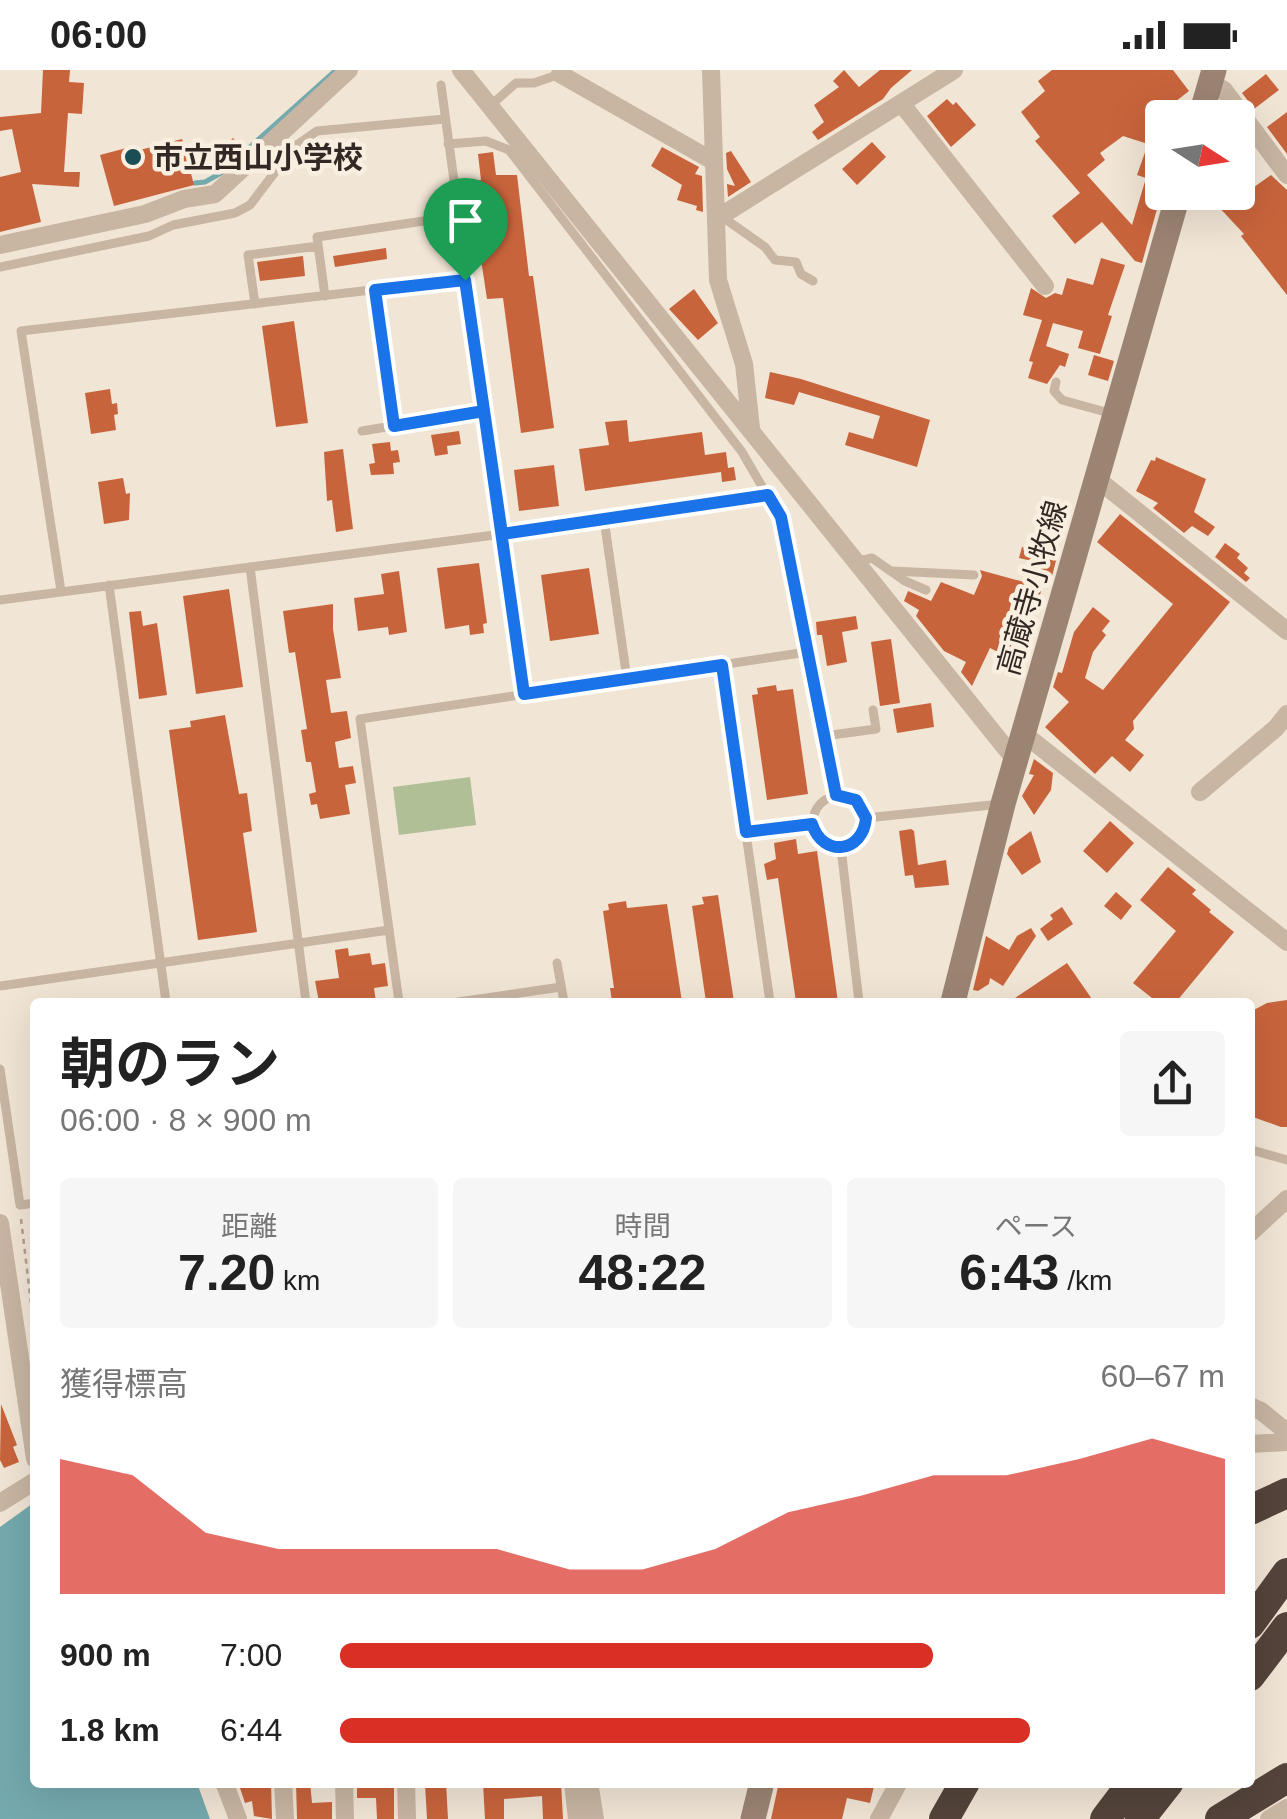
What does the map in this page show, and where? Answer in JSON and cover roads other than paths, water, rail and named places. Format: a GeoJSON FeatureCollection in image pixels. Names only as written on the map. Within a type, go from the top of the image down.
{"type":"FeatureCollection","features":[{"type":"Feature","properties":{"kind":"highway"},"geometry":{"type":"LineString","coordinates":[[1255,1617],[1287,1572]]}},
{"type":"Feature","properties":{"kind":"highway"},"geometry":{"type":"LineString","coordinates":[[1255,1669],[1287,1626]]}},
{"type":"Feature","properties":{"kind":"highway"},"geometry":{"type":"LineString","coordinates":[[1220,1819],[1287,1778]]}},
{"type":"Feature","properties":{"kind":"highway"},"geometry":{"type":"LineString","coordinates":[[944,1819],[962,1788]]}},
{"type":"Feature","properties":{"kind":"highway"},"geometry":{"type":"LineString","coordinates":[[1105,1819],[1128,1788]]}},
{"type":"Feature","properties":{"kind":"highway"},"geometry":{"type":"LineString","coordinates":[[1140,1819],[1164,1788]]}},
{"type":"Feature","properties":{"kind":"main road","name":"高蔵寺小牧線"},"geometry":{"type":"LineString","coordinates":[[953,998],[1003,804],[1174,210]]}},
{"type":"Feature","properties":{"kind":"main road"},"geometry":{"type":"LineString","coordinates":[[753,1819],[761,1788]]}},
{"type":"Feature","properties":{"kind":"street"},"geometry":{"type":"LineString","coordinates":[[0,245],[144,214],[184,199],[215,194],[348,70]]}},
{"type":"Feature","properties":{"kind":"street"},"geometry":{"type":"LineString","coordinates":[[461,70],[1016,761]]}},
{"type":"Feature","properties":{"kind":"street"},"geometry":{"type":"LineString","coordinates":[[711,70],[718,280],[744,364],[751,428]]}},
{"type":"Feature","properties":{"kind":"street"},"geometry":{"type":"LineString","coordinates":[[718,217],[954,70]]}},
{"type":"Feature","properties":{"kind":"street"},"geometry":{"type":"LineString","coordinates":[[560,74],[714,161]]}},
{"type":"Feature","properties":{"kind":"street"},"geometry":{"type":"LineString","coordinates":[[1212,76],[1287,175]]}},
{"type":"Feature","properties":{"kind":"street"},"geometry":{"type":"LineString","coordinates":[[901,103],[1045,286]]}},
{"type":"Feature","properties":{"kind":"street"},"geometry":{"type":"LineString","coordinates":[[1097,479],[1287,630]]}},
{"type":"Feature","properties":{"kind":"street"},"geometry":{"type":"LineString","coordinates":[[1200,792],[1276,728],[1287,714]]}},
{"type":"Feature","properties":{"kind":"street"},"geometry":{"type":"LineString","coordinates":[[1024,734],[1283,934]]}},
{"type":"Feature","properties":{"kind":"street"},"geometry":{"type":"LineString","coordinates":[[1255,1229],[1287,1200]]}},
{"type":"Feature","properties":{"kind":"street"},"geometry":{"type":"LineString","coordinates":[[0,1223],[30,1425]]}},
{"type":"Feature","properties":{"kind":"street"},"geometry":{"type":"LineString","coordinates":[[1255,1409],[1287,1432]]}},
{"type":"Feature","properties":{"kind":"street"},"geometry":{"type":"LineString","coordinates":[[1255,1444],[1287,1442]]}},
{"type":"Feature","properties":{"kind":"street"},"geometry":{"type":"LineString","coordinates":[[0,1502],[30,1484]]}},
{"type":"Feature","properties":{"kind":"street"},"geometry":{"type":"LineString","coordinates":[[226,1788],[238,1819]]}},
{"type":"Feature","properties":{"kind":"street"},"geometry":{"type":"LineString","coordinates":[[283,1788],[285,1819]]}},
{"type":"Feature","properties":{"kind":"street"},"geometry":{"type":"LineString","coordinates":[[344,1788],[346,1819]]}},
{"type":"Feature","properties":{"kind":"street"},"geometry":{"type":"LineString","coordinates":[[406,1788],[407,1819]]}},
{"type":"Feature","properties":{"kind":"street"},"geometry":{"type":"LineString","coordinates":[[573,1788],[577,1819]]}},
{"type":"Feature","properties":{"kind":"street"},"geometry":{"type":"LineString","coordinates":[[590,1788],[595,1819]]}},
{"type":"Feature","properties":{"kind":"street"},"geometry":{"type":"LineString","coordinates":[[879,1819],[897,1788]]}},
{"type":"Feature","properties":{"kind":"street"},"geometry":{"type":"LineString","coordinates":[[1269,1819],[1287,1808]]}},
{"type":"Feature","properties":{"kind":"lane"},"geometry":{"type":"LineString","coordinates":[[490,106],[516,83],[534,83],[560,74]]}},
{"type":"Feature","properties":{"kind":"lane"},"geometry":{"type":"LineString","coordinates":[[441,85],[524,694]]}},
{"type":"Feature","properties":{"kind":"lane"},"geometry":{"type":"LineString","coordinates":[[0,268],[235,213],[250,205],[294,147],[318,131],[445,119]]}},
{"type":"Feature","properties":{"kind":"lane"},"geometry":{"type":"LineString","coordinates":[[448,144],[486,141],[510,150],[742,452],[768,495],[781,517],[836,795]]}},
{"type":"Feature","properties":{"kind":"lane"},"geometry":{"type":"LineString","coordinates":[[324,296],[317,238],[457,216]]}},
{"type":"Feature","properties":{"kind":"lane"},"geometry":{"type":"LineString","coordinates":[[718,217],[765,246],[775,260],[796,262],[801,274],[813,281]]}},
{"type":"Feature","properties":{"kind":"lane"},"geometry":{"type":"LineString","coordinates":[[255,304],[248,255],[318,246]]}},
{"type":"Feature","properties":{"kind":"lane"},"geometry":{"type":"LineString","coordinates":[[61,591],[21,332],[465,280]]}},
{"type":"Feature","properties":{"kind":"lane"},"geometry":{"type":"LineString","coordinates":[[375,290],[394,426]]}},
{"type":"Feature","properties":{"kind":"lane"},"geometry":{"type":"LineString","coordinates":[[1056,382],[1054,391],[1062,400],[1116,415]]}},
{"type":"Feature","properties":{"kind":"lane"},"geometry":{"type":"LineString","coordinates":[[362,431],[484,411]]}},
{"type":"Feature","properties":{"kind":"lane"},"geometry":{"type":"LineString","coordinates":[[0,600],[768,495]]}},
{"type":"Feature","properties":{"kind":"lane"},"geometry":{"type":"LineString","coordinates":[[604,519],[627,679]]}},
{"type":"Feature","properties":{"kind":"lane"},"geometry":{"type":"LineString","coordinates":[[858,561],[872,558],[926,590]]}},
{"type":"Feature","properties":{"kind":"lane"},"geometry":{"type":"LineString","coordinates":[[250,567],[305,998]]}},
{"type":"Feature","properties":{"kind":"lane"},"geometry":{"type":"LineString","coordinates":[[893,570],[974,575]]}},
{"type":"Feature","properties":{"kind":"lane"},"geometry":{"type":"LineString","coordinates":[[109,586],[165,998]]}},
{"type":"Feature","properties":{"kind":"lane"},"geometry":{"type":"LineString","coordinates":[[398,998],[360,719],[807,652]]}},
{"type":"Feature","properties":{"kind":"lane"},"geometry":{"type":"LineString","coordinates":[[722,665],[769,998]]}},
{"type":"Feature","properties":{"kind":"lane"},"geometry":{"type":"LineString","coordinates":[[824,736],[876,728],[873,710]]}},
{"type":"Feature","properties":{"kind":"lane"},"geometry":{"type":"LineString","coordinates":[[836,795],[856,800],[866,818],[860,838],[841,848],[822,842],[812,824],[819,804],[836,795]]}},
{"type":"Feature","properties":{"kind":"lane"},"geometry":{"type":"LineString","coordinates":[[866,818],[1003,804]]}},
{"type":"Feature","properties":{"kind":"lane"},"geometry":{"type":"LineString","coordinates":[[746,832],[812,824]]}},
{"type":"Feature","properties":{"kind":"lane"},"geometry":{"type":"LineString","coordinates":[[841,848],[859,998]]}},
{"type":"Feature","properties":{"kind":"lane"},"geometry":{"type":"LineString","coordinates":[[0,986],[389,930]]}},
{"type":"Feature","properties":{"kind":"lane"},"geometry":{"type":"LineString","coordinates":[[557,964],[563,998]]}},
{"type":"Feature","properties":{"kind":"lane"},"geometry":{"type":"LineString","coordinates":[[485,998],[561,987]]}},
{"type":"Feature","properties":{"kind":"lane"},"geometry":{"type":"LineString","coordinates":[[0,1069],[28,1204]]}},
{"type":"Feature","properties":{"kind":"lane"},"geometry":{"type":"LineString","coordinates":[[1255,1151],[1287,1160]]}},
{"type":"Feature","properties":{"kind":"water"},"geometry":{"type":"Polygon","coordinates":[[[30,1505],[30,1788],[199,1788],[210,1819],[0,1819],[0,1527],[30,1505]]]}},
{"type":"Feature","properties":{"kind":"waterway"},"geometry":{"type":"LineString","coordinates":[[195,183],[221,173],[336,70]]}},
{"type":"Feature","properties":{"kind":"place","name":"市立西山小学校"},"geometry":{"type":"Point","coordinates":[133,157]}}]}
